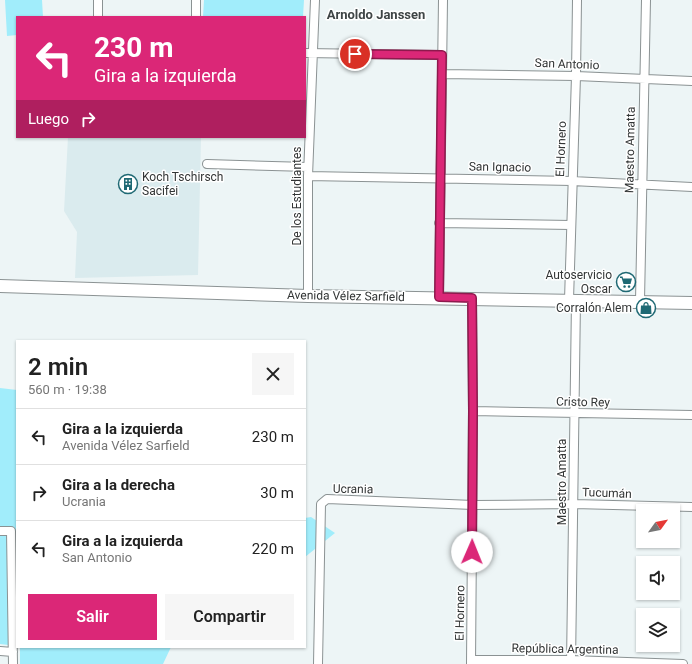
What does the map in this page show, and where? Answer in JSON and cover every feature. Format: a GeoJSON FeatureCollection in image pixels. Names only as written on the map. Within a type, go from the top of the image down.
{"type":"FeatureCollection","features":[{"type":"Feature","properties":{"kind":"main road","name":"Avenida Vélez Sarfield"},"geometry":{"type":"LineString","coordinates":[[0,286],[308,296],[439,297],[692,303]]}},
{"type":"Feature","properties":{"kind":"street"},"geometry":{"type":"LineString","coordinates":[[98,0],[98,16]]}},
{"type":"Feature","properties":{"kind":"street"},"geometry":{"type":"LineString","coordinates":[[196,0],[196,16]]}},
{"type":"Feature","properties":{"kind":"street","name":"De los Estudiantes"},"geometry":{"type":"LineString","coordinates":[[308,296],[308,53],[315,0]]}},
{"type":"Feature","properties":{"kind":"street"},"geometry":{"type":"LineString","coordinates":[[439,297],[443,0]]}},
{"type":"Feature","properties":{"kind":"street","name":"El Hornero"},"geometry":{"type":"LineString","coordinates":[[573,300],[571,225],[577,0]]}},
{"type":"Feature","properties":{"kind":"street","name":"Maestro Amatta"},"geometry":{"type":"LineString","coordinates":[[640,301],[646,0]]}},
{"type":"Feature","properties":{"kind":"street"},"geometry":{"type":"LineString","coordinates":[[308,53],[442,55]]}},
{"type":"Feature","properties":{"kind":"street","name":"San Antonio"},"geometry":{"type":"LineString","coordinates":[[442,74],[576,76],[692,80]]}},
{"type":"Feature","properties":{"kind":"street"},"geometry":{"type":"LineString","coordinates":[[207,164],[308,167]]}},
{"type":"Feature","properties":{"kind":"street","name":"San Ignacio"},"geometry":{"type":"LineString","coordinates":[[308,176],[572,180],[692,187]]}},
{"type":"Feature","properties":{"kind":"street"},"geometry":{"type":"LineString","coordinates":[[439,223],[571,225]]}},
{"type":"Feature","properties":{"kind":"street","name":"El Hornero"},"geometry":{"type":"LineString","coordinates":[[471,662],[473,505],[472,298]]}},
{"type":"Feature","properties":{"kind":"street","name":"Maestro Amatta"},"geometry":{"type":"LineString","coordinates":[[571,662],[574,504],[573,300]]}},
{"type":"Feature","properties":{"kind":"street","name":"Cristo Rey"},"geometry":{"type":"LineString","coordinates":[[473,411],[692,415]]}},
{"type":"Feature","properties":{"kind":"street","name":"Ucrania"},"geometry":{"type":"LineString","coordinates":[[318,664],[321,504],[327,500],[473,505]]}},
{"type":"Feature","properties":{"kind":"street","name":"Tucumán"},"geometry":{"type":"LineString","coordinates":[[473,505],[574,504],[692,507]]}},
{"type":"Feature","properties":{"kind":"street"},"geometry":{"type":"LineString","coordinates":[[0,531],[11,531],[13,664]]}},
{"type":"Feature","properties":{"kind":"street"},"geometry":{"type":"LineString","coordinates":[[0,651],[13,652]]}},
{"type":"Feature","properties":{"kind":"street","name":"República Argentina"},"geometry":{"type":"LineString","coordinates":[[471,662],[683,664]]}},
{"type":"Feature","properties":{"kind":"shaded area"},"geometry":{"type":"Polygon","coordinates":[[[5,0],[42,0],[43,16],[16,16],[16,35],[7,36],[5,0]]]}},
{"type":"Feature","properties":{"kind":"shaded area"},"geometry":{"type":"Polygon","coordinates":[[[204,0],[304,0],[303,16],[203,16],[204,0]]]}},
{"type":"Feature","properties":{"kind":"shaded area"},"geometry":{"type":"Polygon","coordinates":[[[68,138],[201,138],[198,275],[75,278],[77,232],[64,211],[68,138]]]}},
{"type":"Feature","properties":{"kind":"shaded area"},"geometry":{"type":"Polygon","coordinates":[[[0,388],[16,390],[16,646],[0,644],[0,388]]]}},
{"type":"Feature","properties":{"kind":"shaded area"},"geometry":{"type":"Polygon","coordinates":[[[311,517],[335,533],[306,556],[306,518],[311,517]]]}},
{"type":"Feature","properties":{"kind":"shaded area"},"geometry":{"type":"Polygon","coordinates":[[[20,648],[171,648],[163,664],[20,664],[20,648]]]}},
{"type":"Feature","properties":{"kind":"place","name":"Koch Tschirsch Sacifei"},"geometry":{"type":"Point","coordinates":[128,184]}},
{"type":"Feature","properties":{"kind":"place","name":"Autoservicio Oscar"},"geometry":{"type":"Point","coordinates":[626,282]}},
{"type":"Feature","properties":{"kind":"place","name":"Corralón Alem"},"geometry":{"type":"Point","coordinates":[646,308]}},
{"type":"Feature","properties":{"kind":"district","name":"Arnoldo Janssen"},"geometry":{"type":"Point","coordinates":[376,14]}},
{"type":"Feature","properties":{"kind":"route"},"geometry":{"type":"LineString","coordinates":[[355,54],[442,55],[439,297],[472,298],[472,552]]}}]}
